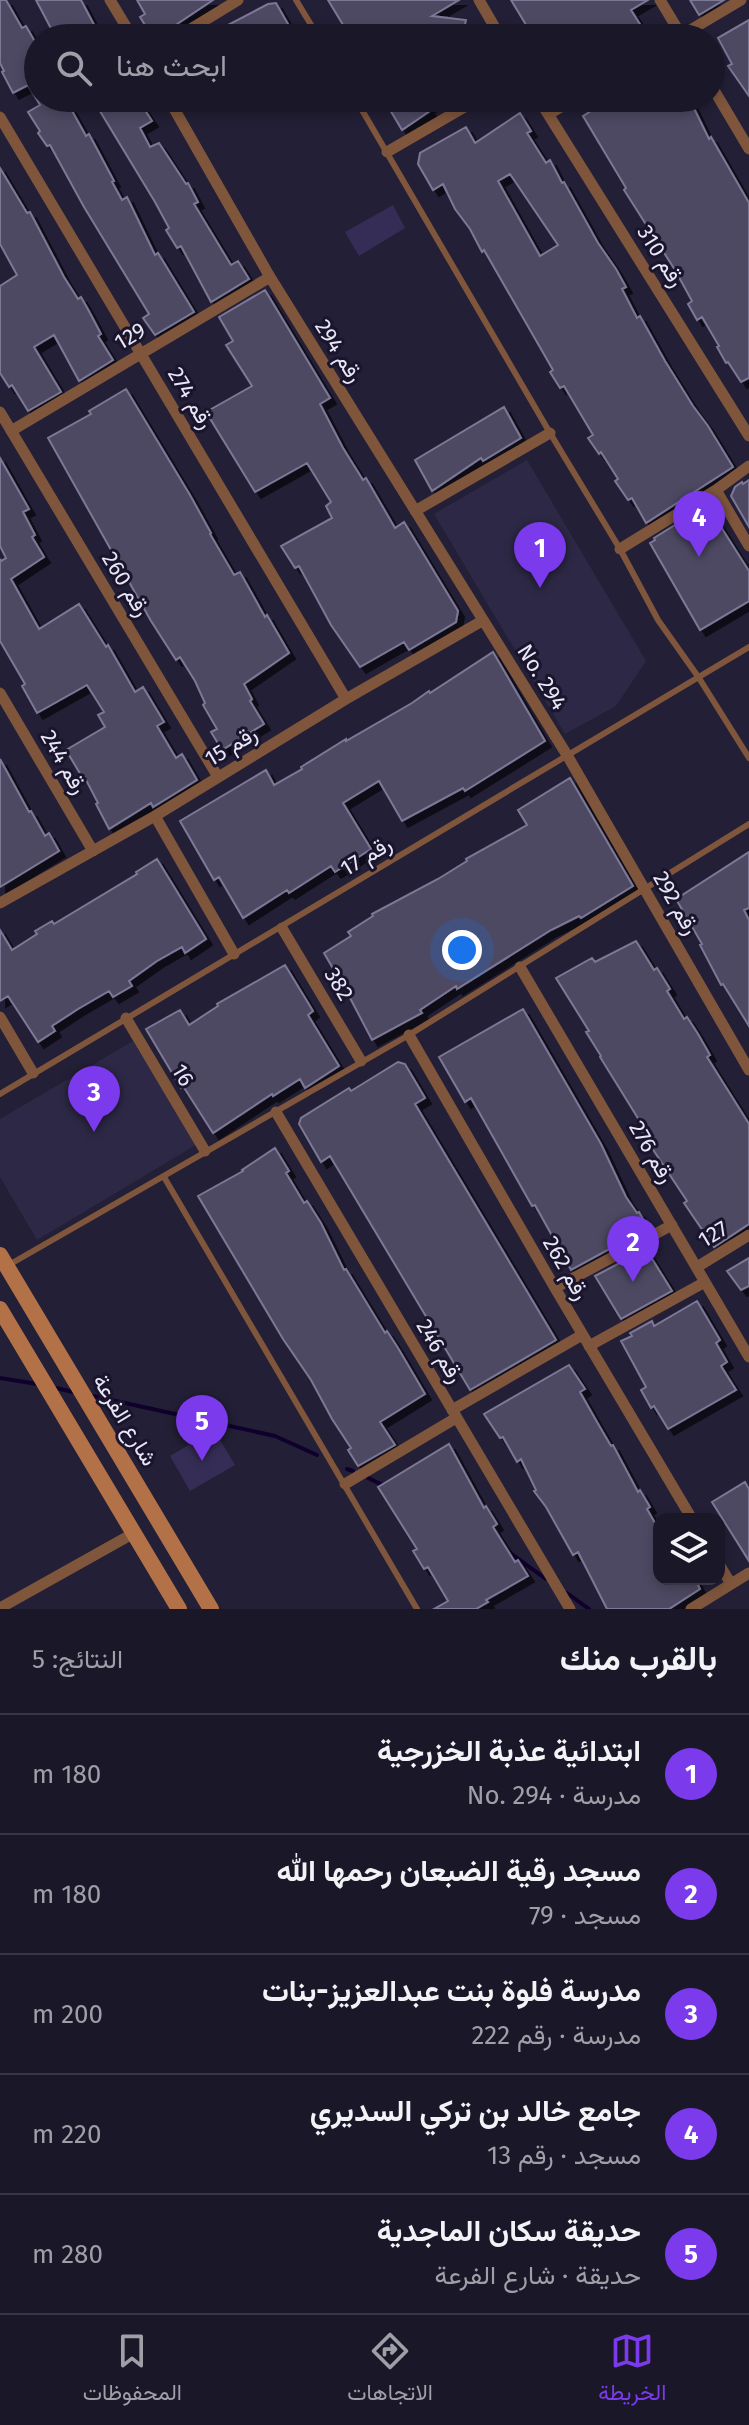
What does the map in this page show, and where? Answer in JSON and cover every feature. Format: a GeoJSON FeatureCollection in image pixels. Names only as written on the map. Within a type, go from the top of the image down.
{"type":"FeatureCollection","features":[{"type":"Feature","properties":{"kind":"street"},"geometry":{"type":"LineString","coordinates":[[110,0],[125,24]]}},
{"type":"Feature","properties":{"kind":"street"},"geometry":{"type":"LineString","coordinates":[[199,24],[238,0]]}},
{"type":"Feature","properties":{"kind":"street"},"geometry":{"type":"LineString","coordinates":[[479,0],[493,24]]}},
{"type":"Feature","properties":{"kind":"street"},"geometry":{"type":"LineString","coordinates":[[660,0],[673,24]]}},
{"type":"Feature","properties":{"kind":"street"},"geometry":{"type":"LineString","coordinates":[[701,24],[741,0]]}},
{"type":"Feature","properties":{"kind":"street"},"geometry":{"type":"LineString","coordinates":[[725,109],[749,149]]}},
{"type":"Feature","properties":{"kind":"street","name":"رقم 294"},"geometry":{"type":"LineString","coordinates":[[176,112],[270,277],[482,621]]}},
{"type":"Feature","properties":{"kind":"street"},"geometry":{"type":"LineString","coordinates":[[387,152],[456,112]]}},
{"type":"Feature","properties":{"kind":"street","name":"رقم 310"},"geometry":{"type":"LineString","coordinates":[[549,114],[749,436]]}},
{"type":"Feature","properties":{"kind":"street","name":"رقم 274"},"geometry":{"type":"LineString","coordinates":[[0,117],[346,699]]}},
{"type":"Feature","properties":{"kind":"street","name":"129"},"geometry":{"type":"LineString","coordinates":[[11,431],[270,277]]}},
{"type":"Feature","properties":{"kind":"street","name":"رقم 260"},"geometry":{"type":"LineString","coordinates":[[0,412],[218,777]]}},
{"type":"Feature","properties":{"kind":"street"},"geometry":{"type":"LineString","coordinates":[[415,511],[550,433]]}},
{"type":"Feature","properties":{"kind":"street"},"geometry":{"type":"LineString","coordinates":[[620,549],[749,466]]}},
{"type":"Feature","properties":{"kind":"street"},"geometry":{"type":"LineString","coordinates":[[716,490],[749,546]]}},
{"type":"Feature","properties":{"kind":"street","name":"رقم 15"},"geometry":{"type":"LineString","coordinates":[[0,903],[155,816],[346,699],[482,621]]}},
{"type":"Feature","properties":{"kind":"street","name":"No. 294"},"geometry":{"type":"LineString","coordinates":[[482,621],[567,755]]}},
{"type":"Feature","properties":{"kind":"street","name":"رقم 244"},"geometry":{"type":"LineString","coordinates":[[0,693],[93,851]]}},
{"type":"Feature","properties":{"kind":"street","name":"رقم 292"},"geometry":{"type":"LineString","coordinates":[[567,755],[749,1070]]}},
{"type":"Feature","properties":{"kind":"street"},"geometry":{"type":"LineString","coordinates":[[155,816],[234,954]]}},
{"type":"Feature","properties":{"kind":"street","name":"382"},"geometry":{"type":"LineString","coordinates":[[282,928],[361,1061]]}},
{"type":"Feature","properties":{"kind":"street","name":"رقم 276"},"geometry":{"type":"LineString","coordinates":[[520,967],[749,1357]]}},
{"type":"Feature","properties":{"kind":"street"},"geometry":{"type":"LineString","coordinates":[[0,1017],[33,1073]]}},
{"type":"Feature","properties":{"kind":"street","name":"16"},"geometry":{"type":"LineString","coordinates":[[126,1018],[205,1151]]}},
{"type":"Feature","properties":{"kind":"street","name":"رقم 262"},"geometry":{"type":"LineString","coordinates":[[409,1035],[688,1513]]}},
{"type":"Feature","properties":{"kind":"street","name":"رقم 246"},"geometry":{"type":"LineString","coordinates":[[276,1112],[570,1609]]}},
{"type":"Feature","properties":{"kind":"street"},"geometry":{"type":"LineString","coordinates":[[555,1288],[672,1225]]}},
{"type":"Feature","properties":{"kind":"street","name":"127"},"geometry":{"type":"LineString","coordinates":[[697,1267],[749,1235]]}},
{"type":"Feature","properties":{"kind":"street","name":"شارع الفرعة"},"geometry":{"type":"LineString","coordinates":[[3,1260],[211,1609]]}},
{"type":"Feature","properties":{"kind":"street"},"geometry":{"type":"LineString","coordinates":[[589,1346],[705,1282]]}},
{"type":"Feature","properties":{"kind":"street"},"geometry":{"type":"LineString","coordinates":[[0,1309],[179,1609]]}},
{"type":"Feature","properties":{"kind":"street"},"geometry":{"type":"LineString","coordinates":[[345,1484],[582,1335]]}},
{"type":"Feature","properties":{"kind":"street"},"geometry":{"type":"LineString","coordinates":[[0,1608],[134,1533]]}},
{"type":"Feature","properties":{"kind":"street"},"geometry":{"type":"LineString","coordinates":[[691,1609],[749,1573]]}},
{"type":"Feature","properties":{"kind":"street"},"geometry":{"type":"LineString","coordinates":[[725,1574],[731,1584]]}},
{"type":"Feature","properties":{"kind":"lane"},"geometry":{"type":"LineString","coordinates":[[296,0],[311,24]]}},
{"type":"Feature","properties":{"kind":"lane"},"geometry":{"type":"LineString","coordinates":[[363,112],[620,549],[658,620],[749,758]]}},
{"type":"Feature","properties":{"kind":"lane","name":"رقم 17"},"geometry":{"type":"LineString","coordinates":[[0,1094],[749,647]]}},
{"type":"Feature","properties":{"kind":"lane"},"geometry":{"type":"LineString","coordinates":[[3,1260],[164,1177],[409,1035],[749,824]]}},
{"type":"Feature","properties":{"kind":"lane"},"geometry":{"type":"LineString","coordinates":[[164,1177],[417,1609]]}},
{"type":"Feature","properties":{"kind":"shaded area"},"geometry":{"type":"Polygon","coordinates":[[[393,205],[405,228],[359,256],[345,232],[393,205]]]}},
{"type":"Feature","properties":{"kind":"shaded area"},"geometry":{"type":"Polygon","coordinates":[[[527,460],[646,661],[616,706],[565,734],[434,514],[527,460]]]}},
{"type":"Feature","properties":{"kind":"shaded area"},"geometry":{"type":"Polygon","coordinates":[[[133,1041],[196,1145],[37,1240],[0,1177],[0,1119],[133,1041]]]}},
{"type":"Feature","properties":{"kind":"shaded area"},"geometry":{"type":"Polygon","coordinates":[[[214,1430],[235,1465],[190,1491],[170,1456],[214,1430]]]}},
{"type":"Feature","properties":{"kind":"building"},"geometry":{"type":"Polygon","coordinates":[[[0,0],[6,0],[24,27],[24,87],[13,93],[0,63],[0,0]]]}},
{"type":"Feature","properties":{"kind":"building"},"geometry":{"type":"Polygon","coordinates":[[[36,0],[81,0],[94,24],[49,24],[36,0]]]}},
{"type":"Feature","properties":{"kind":"building"},"geometry":{"type":"Polygon","coordinates":[[[137,0],[213,0],[177,24],[144,24],[140,17],[145,14],[137,0]]]}},
{"type":"Feature","properties":{"kind":"building"},"geometry":{"type":"Polygon","coordinates":[[[328,0],[459,0],[432,16],[466,20],[465,24],[343,24],[328,0]]]}},
{"type":"Feature","properties":{"kind":"building"},"geometry":{"type":"Polygon","coordinates":[[[511,0],[648,0],[631,10],[640,24],[526,24],[511,0]]]}},
{"type":"Feature","properties":{"kind":"building"},"geometry":{"type":"Polygon","coordinates":[[[690,0],[724,0],[699,15],[690,0]]]}},
{"type":"Feature","properties":{"kind":"building"},"geometry":{"type":"Polygon","coordinates":[[[276,3],[288,24],[230,24],[268,4],[276,3]]]}},
{"type":"Feature","properties":{"kind":"building"},"geometry":{"type":"Polygon","coordinates":[[[749,20],[749,96],[728,66],[732,64],[725,51],[725,34],[749,20]]]}},
{"type":"Feature","properties":{"kind":"building"},"geometry":{"type":"Polygon","coordinates":[[[28,112],[73,112],[86,136],[89,134],[122,200],[127,197],[155,255],[158,253],[194,312],[155,335],[143,318],[149,314],[50,145],[47,146],[38,133],[40,131],[28,112]]]}},
{"type":"Feature","properties":{"kind":"building"},"geometry":{"type":"Polygon","coordinates":[[[100,112],[146,112],[152,121],[140,128],[150,147],[159,143],[188,183],[198,202],[194,204],[231,265],[238,261],[249,279],[211,302],[181,246],[177,248],[166,230],[169,228],[100,112]]]}},
{"type":"Feature","properties":{"kind":"building"},"geometry":{"type":"Polygon","coordinates":[[[391,112],[429,112],[402,130],[391,112]]]}},
{"type":"Feature","properties":{"kind":"building"},"geometry":{"type":"Polygon","coordinates":[[[589,112],[696,112],[749,203],[749,378],[741,382],[726,363],[702,317],[697,320],[688,304],[692,301],[675,270],[624,190],[626,188],[583,116],[589,112]]]}},
{"type":"Feature","properties":{"kind":"building"},"geometry":{"type":"Polygon","coordinates":[[[520,113],[531,131],[527,133],[546,163],[550,160],[616,269],[637,318],[640,316],[733,467],[646,523],[632,498],[628,500],[615,481],[618,479],[601,452],[599,454],[588,438],[593,435],[564,386],[560,388],[550,372],[553,370],[443,184],[433,190],[418,164],[420,153],[466,127],[475,143],[520,113]],[[510,174],[498,181],[540,256],[558,245],[510,174]]]}},
{"type":"Feature","properties":{"kind":"building"},"geometry":{"type":"Polygon","coordinates":[[[0,168],[27,213],[30,212],[64,277],[78,299],[81,297],[101,334],[98,336],[113,360],[79,381],[54,335],[34,347],[61,392],[28,411],[12,385],[9,387],[0,373],[0,286],[17,275],[0,244],[0,168]]]}},
{"type":"Feature","properties":{"kind":"building"},"geometry":{"type":"Polygon","coordinates":[[[265,290],[330,398],[320,404],[343,448],[363,480],[366,478],[395,528],[404,522],[458,611],[456,622],[409,650],[404,642],[360,667],[331,625],[299,566],[295,568],[281,546],[332,518],[326,506],[331,502],[307,463],[255,492],[206,412],[252,386],[226,345],[233,341],[219,317],[265,290]]]}},
{"type":"Feature","properties":{"kind":"building"},"geometry":{"type":"Polygon","coordinates":[[[126,389],[234,575],[240,572],[289,653],[244,684],[264,724],[222,750],[211,732],[217,729],[203,705],[205,703],[195,681],[180,657],[176,660],[151,621],[48,438],[91,414],[89,411],[126,389]]]}},
{"type":"Feature","properties":{"kind":"building"},"geometry":{"type":"Polygon","coordinates":[[[504,407],[521,438],[483,461],[481,458],[432,491],[415,460],[504,407]]]}},
{"type":"Feature","properties":{"kind":"building"},"geometry":{"type":"Polygon","coordinates":[[[0,458],[29,509],[23,512],[35,535],[32,537],[44,557],[11,579],[39,629],[79,604],[106,647],[108,645],[135,692],[143,687],[164,722],[157,726],[176,758],[182,754],[197,780],[109,829],[84,776],[66,750],[105,727],[98,715],[104,712],[87,685],[37,713],[22,686],[25,684],[0,641],[0,559],[6,558],[0,546],[0,458]]]}},
{"type":"Feature","properties":{"kind":"building"},"geometry":{"type":"Polygon","coordinates":[[[749,480],[749,527],[731,496],[735,487],[749,480]]]}},
{"type":"Feature","properties":{"kind":"building"},"geometry":{"type":"Polygon","coordinates":[[[707,505],[749,571],[749,601],[700,630],[650,543],[707,505]]]}},
{"type":"Feature","properties":{"kind":"building"},"geometry":{"type":"Polygon","coordinates":[[[493,652],[545,741],[465,791],[463,788],[402,821],[379,781],[343,803],[371,849],[335,872],[331,866],[243,918],[219,877],[214,880],[180,821],[266,770],[274,785],[493,652]]]}},
{"type":"Feature","properties":{"kind":"building"},"geometry":{"type":"Polygon","coordinates":[[[0,759],[29,812],[45,836],[49,833],[59,851],[0,887],[0,759]]]}},
{"type":"Feature","properties":{"kind":"building"},"geometry":{"type":"Polygon","coordinates":[[[570,778],[633,886],[581,918],[579,916],[551,930],[457,989],[456,986],[420,1010],[422,1013],[372,1040],[324,953],[351,936],[348,932],[372,914],[438,879],[466,859],[527,825],[518,810],[570,778]]]}},
{"type":"Feature","properties":{"kind":"building"},"geometry":{"type":"Polygon","coordinates":[[[749,852],[749,908],[744,910],[749,920],[749,1026],[721,985],[676,899],[749,852]]]}},
{"type":"Feature","properties":{"kind":"building"},"geometry":{"type":"Polygon","coordinates":[[[157,859],[206,939],[185,953],[182,947],[157,961],[129,981],[132,986],[113,997],[109,991],[78,1009],[52,1026],[55,1031],[38,1042],[8,996],[0,1001],[0,930],[12,950],[37,934],[35,931],[52,921],[54,924],[157,859]]]}},
{"type":"Feature","properties":{"kind":"building"},"geometry":{"type":"Polygon","coordinates":[[[636,941],[670,989],[667,991],[684,1019],[687,1017],[698,1034],[710,1055],[707,1057],[749,1124],[749,1224],[714,1247],[640,1130],[644,1128],[556,978],[592,958],[595,962],[636,941]]]}},
{"type":"Feature","properties":{"kind":"building"},"geometry":{"type":"Polygon","coordinates":[[[285,965],[313,1011],[308,1015],[339,1066],[305,1088],[300,1079],[213,1133],[183,1086],[181,1088],[146,1029],[180,1010],[189,1025],[217,1004],[285,965]]]}},
{"type":"Feature","properties":{"kind":"building"},"geometry":{"type":"Polygon","coordinates":[[[523,1009],[601,1144],[626,1197],[648,1228],[571,1270],[471,1098],[465,1102],[439,1057],[523,1009]]]}},
{"type":"Feature","properties":{"kind":"building"},"geometry":{"type":"Polygon","coordinates":[[[398,1062],[405,1064],[425,1098],[415,1104],[556,1340],[470,1390],[330,1156],[321,1162],[299,1124],[301,1118],[398,1062]]]}},
{"type":"Feature","properties":{"kind":"building"},"geometry":{"type":"Polygon","coordinates":[[[275,1148],[304,1203],[307,1201],[321,1223],[344,1270],[385,1333],[387,1331],[425,1394],[380,1422],[395,1445],[358,1466],[348,1450],[351,1448],[311,1380],[283,1339],[198,1196],[243,1171],[275,1148]]]}},
{"type":"Feature","properties":{"kind":"building"},"geometry":{"type":"Polygon","coordinates":[[[646,1249],[672,1291],[621,1319],[595,1276],[646,1249]]]}},
{"type":"Feature","properties":{"kind":"building"},"geometry":{"type":"Polygon","coordinates":[[[749,1258],[749,1286],[741,1290],[727,1271],[749,1258]]]}},
{"type":"Feature","properties":{"kind":"building"},"geometry":{"type":"Polygon","coordinates":[[[697,1301],[720,1340],[716,1343],[727,1362],[721,1366],[736,1390],[668,1429],[641,1390],[646,1387],[621,1341],[652,1321],[654,1326],[697,1301]]]}},
{"type":"Feature","properties":{"kind":"building"},"geometry":{"type":"Polygon","coordinates":[[[569,1365],[585,1389],[580,1392],[597,1422],[650,1507],[647,1509],[653,1520],[653,1585],[698,1585],[700,1589],[669,1609],[607,1609],[578,1552],[573,1555],[534,1491],[521,1459],[517,1462],[503,1437],[500,1438],[484,1414],[569,1365]]]}},
{"type":"Feature","properties":{"kind":"building"},"geometry":{"type":"Polygon","coordinates":[[[449,1444],[484,1508],[486,1506],[497,1524],[493,1527],[515,1562],[518,1560],[528,1576],[476,1609],[434,1609],[448,1601],[428,1567],[424,1569],[413,1551],[417,1549],[378,1487],[449,1444]]]}},
{"type":"Feature","properties":{"kind":"building"},"geometry":{"type":"Polygon","coordinates":[[[745,1482],[749,1489],[749,1561],[725,1523],[725,1513],[719,1513],[712,1502],[745,1482]]]}},
{"type":"Feature","properties":{"kind":"waterway"},"geometry":{"type":"LineString","coordinates":[[0,1378],[37,1384]]}},
{"type":"Feature","properties":{"kind":"waterway"},"geometry":{"type":"LineString","coordinates":[[56,1388],[73,1392]]}},
{"type":"Feature","properties":{"kind":"waterway"},"geometry":{"type":"LineString","coordinates":[[93,1396],[275,1436],[317,1455]]}},
{"type":"Feature","properties":{"kind":"waterway"},"geometry":{"type":"LineString","coordinates":[[347,1469],[353,1471]]}},
{"type":"Feature","properties":{"kind":"waterway"},"geometry":{"type":"LineString","coordinates":[[368,1478],[385,1486]]}},
{"type":"Feature","properties":{"kind":"waterway"},"geometry":{"type":"LineString","coordinates":[[506,1550],[546,1579]]}},
{"type":"Feature","properties":{"kind":"waterway"},"geometry":{"type":"LineString","coordinates":[[567,1593],[589,1609]]}},
{"type":"Feature","properties":{"kind":"place","name":"جامع خالد بن تركي السديري"},"geometry":{"type":"Point","coordinates":[699,557]}},
{"type":"Feature","properties":{"kind":"place","name":"ابتدائية عذبة الخزرجية"},"geometry":{"type":"Point","coordinates":[540,588]}},
{"type":"Feature","properties":{"kind":"place","name":"مدرسة فلوة بنت عبدالعزيز-بنات"},"geometry":{"type":"Point","coordinates":[94,1132]}},
{"type":"Feature","properties":{"kind":"place","name":"مسجد رقية الضبعان رحمها الله"},"geometry":{"type":"Point","coordinates":[633,1282]}},
{"type":"Feature","properties":{"kind":"place","name":"حديقة سكان الماجدية"},"geometry":{"type":"Point","coordinates":[202,1461]}}]}
